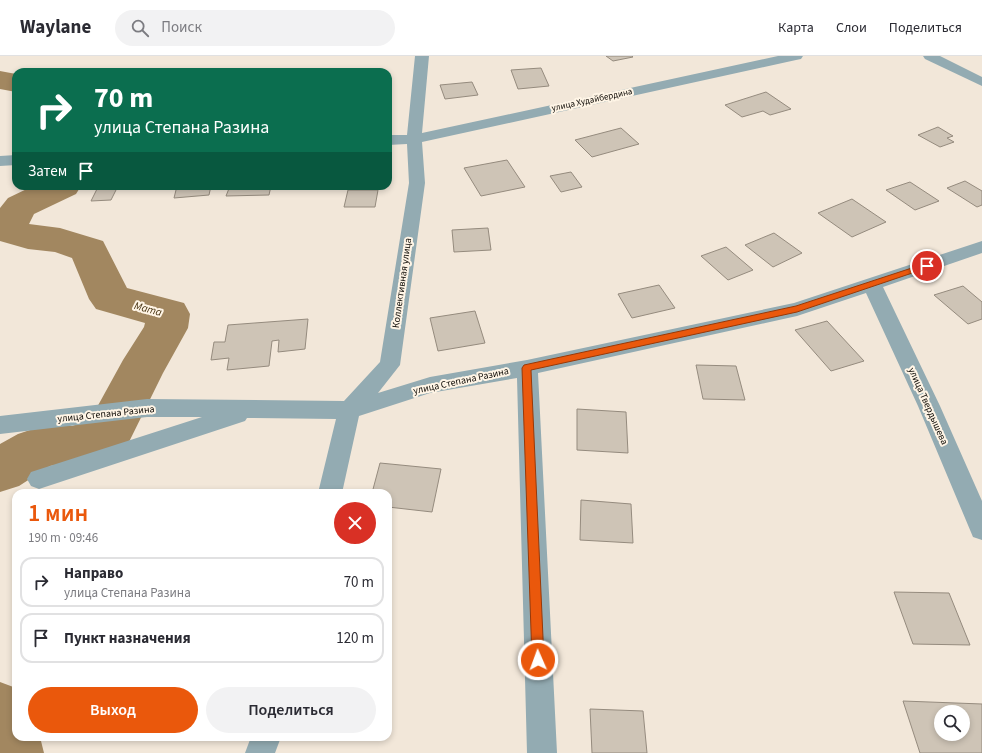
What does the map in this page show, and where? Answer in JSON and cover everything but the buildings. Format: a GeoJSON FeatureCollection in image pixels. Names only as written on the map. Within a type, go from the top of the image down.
{"type":"FeatureCollection","features":[{"type":"Feature","properties":{"kind":"street","name":"Коллективная улица"},"geometry":{"type":"LineString","coordinates":[[331,489],[349,410],[390,365],[417,183],[414,139],[422,56]]}},
{"type":"Feature","properties":{"kind":"street","name":"улица Худайбердина"},"geometry":{"type":"LineString","coordinates":[[392,140],[414,139],[796,56]]}},
{"type":"Feature","properties":{"kind":"street"},"geometry":{"type":"LineString","coordinates":[[930,56],[982,82]]}},
{"type":"Feature","properties":{"kind":"street"},"geometry":{"type":"LineString","coordinates":[[0,161],[12,160]]}},
{"type":"Feature","properties":{"kind":"street","name":"улица Степана Разина"},"geometry":{"type":"LineString","coordinates":[[0,425],[147,408],[349,410],[430,385],[527,368],[797,309],[982,247]]}},
{"type":"Feature","properties":{"kind":"street","name":"улица Твердышева"},"geometry":{"type":"LineString","coordinates":[[872,284],[982,529]]}},
{"type":"Feature","properties":{"kind":"street"},"geometry":{"type":"LineString","coordinates":[[527,368],[542,753]]}},
{"type":"Feature","properties":{"kind":"street"},"geometry":{"type":"LineString","coordinates":[[39,479],[253,409]]}},
{"type":"Feature","properties":{"kind":"street"},"geometry":{"type":"LineString","coordinates":[[260,753],[264,741]]}},
{"type":"Feature","properties":{"kind":"waterway","name":"Мата"},"geometry":{"type":"LineString","coordinates":[[0,80],[12,82]]}},
{"type":"Feature","properties":{"kind":"waterway","name":"Мата"},"geometry":{"type":"LineString","coordinates":[[0,470],[36,449],[56,444],[73,447],[108,434],[140,372],[166,328],[168,314],[111,299],[89,250],[60,240],[28,237],[11,231],[9,222],[21,206],[55,190]]}},
{"type":"Feature","properties":{"kind":"waterway","name":"Мата"},"geometry":{"type":"LineString","coordinates":[[0,715],[10,753]]}},
{"type":"Feature","properties":{"kind":"route"},"geometry":{"type":"LineString","coordinates":[[538,660],[527,368],[797,309],[927,266]]}}]}
